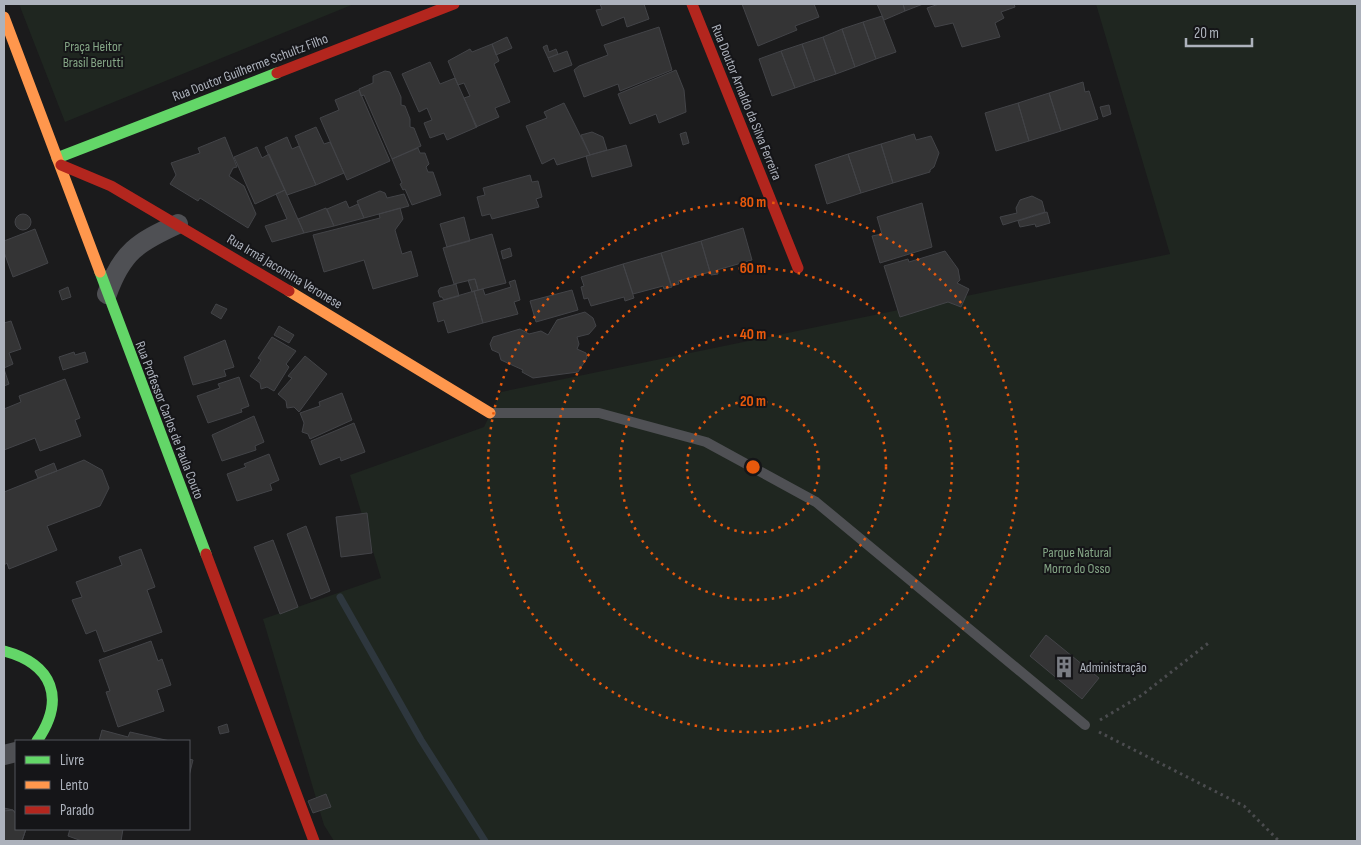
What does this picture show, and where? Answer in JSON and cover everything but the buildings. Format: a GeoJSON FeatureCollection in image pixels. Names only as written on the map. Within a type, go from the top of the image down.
{"type":"FeatureCollection","features":[{"type":"Feature","properties":{"kind":"street","name":"Rua Doutor Guilherme Schultz Filho"},"geometry":{"type":"LineString","coordinates":[[59,161],[454,4]]}},
{"type":"Feature","properties":{"kind":"street","name":"Rua Doutor Arnaldo da Silva Ferreira"},"geometry":{"type":"LineString","coordinates":[[692,4],[798,268]]}},
{"type":"Feature","properties":{"kind":"street","name":"Rua Professor Carlos de Paula Couto"},"geometry":{"type":"LineString","coordinates":[[4,17],[311,837]]}},
{"type":"Feature","properties":{"kind":"street","name":"Rua Irmã Jacomina Veronese"},"geometry":{"type":"LineString","coordinates":[[59,161],[111,186],[178,224],[490,413]]}},
{"type":"Feature","properties":{"kind":"street"},"geometry":{"type":"LineString","coordinates":[[107,294],[115,270],[132,250],[153,235],[178,224]]}},
{"type":"Feature","properties":{"kind":"street"},"geometry":{"type":"LineString","coordinates":[[4,651],[22,656],[38,666],[48,680],[53,698],[52,716],[46,731],[38,740]]}},
{"type":"Feature","properties":{"kind":"lane"},"geometry":{"type":"LineString","coordinates":[[490,413],[599,413],[706,442],[816,502],[1085,725]]}},
{"type":"Feature","properties":{"kind":"path"},"geometry":{"type":"LineString","coordinates":[[1085,725],[1104,718],[1142,695],[1211,640]]}},
{"type":"Feature","properties":{"kind":"path"},"geometry":{"type":"LineString","coordinates":[[1085,725],[1244,806],[1279,841]]}},
{"type":"Feature","properties":{"kind":"green space","name":"Praça Heitor Brasil Berutti"},"geometry":{"type":"Polygon","coordinates":[[[19,4],[354,4],[65,122],[19,4]]]}},
{"type":"Feature","properties":{"kind":"green space","name":"Parque Natural Morro do Osso"},"geometry":{"type":"Polygon","coordinates":[[[1096,4],[1357,4],[1357,841],[334,841],[324,825],[263,619],[381,578],[350,475],[484,427],[501,392],[1170,254],[1096,4]]]}},
{"type":"Feature","properties":{"kind":"waterway"},"geometry":{"type":"LineString","coordinates":[[340,597],[421,740],[485,841]]}},
{"type":"Feature","properties":{"kind":"traffic: fast"},"geometry":{"type":"LineString","coordinates":[[57,158],[277,73]]}},
{"type":"Feature","properties":{"kind":"traffic: fast"},"geometry":{"type":"LineString","coordinates":[[100,272],[206,554]]}},
{"type":"Feature","properties":{"kind":"traffic: fast"},"geometry":{"type":"LineString","coordinates":[[4,651],[21,657],[34,665],[44,674],[50,685],[52,697],[51,711],[46,726],[38,740]]}},
{"type":"Feature","properties":{"kind":"traffic: slow"},"geometry":{"type":"LineString","coordinates":[[4,17],[100,272]]}},
{"type":"Feature","properties":{"kind":"traffic: slow"},"geometry":{"type":"LineString","coordinates":[[289,291],[490,413]]}},
{"type":"Feature","properties":{"kind":"traffic: jam"},"geometry":{"type":"LineString","coordinates":[[277,73],[454,4]]}},
{"type":"Feature","properties":{"kind":"traffic: jam"},"geometry":{"type":"LineString","coordinates":[[692,4],[798,268]]}},
{"type":"Feature","properties":{"kind":"traffic: jam"},"geometry":{"type":"LineString","coordinates":[[61,165],[111,186],[289,291]]}},
{"type":"Feature","properties":{"kind":"traffic: jam"},"geometry":{"type":"LineString","coordinates":[[206,554],[314,841]]}},
{"type":"Feature","properties":{"kind":"place","name":"Administração"},"geometry":{"type":"Point","coordinates":[1064,667]}}]}
